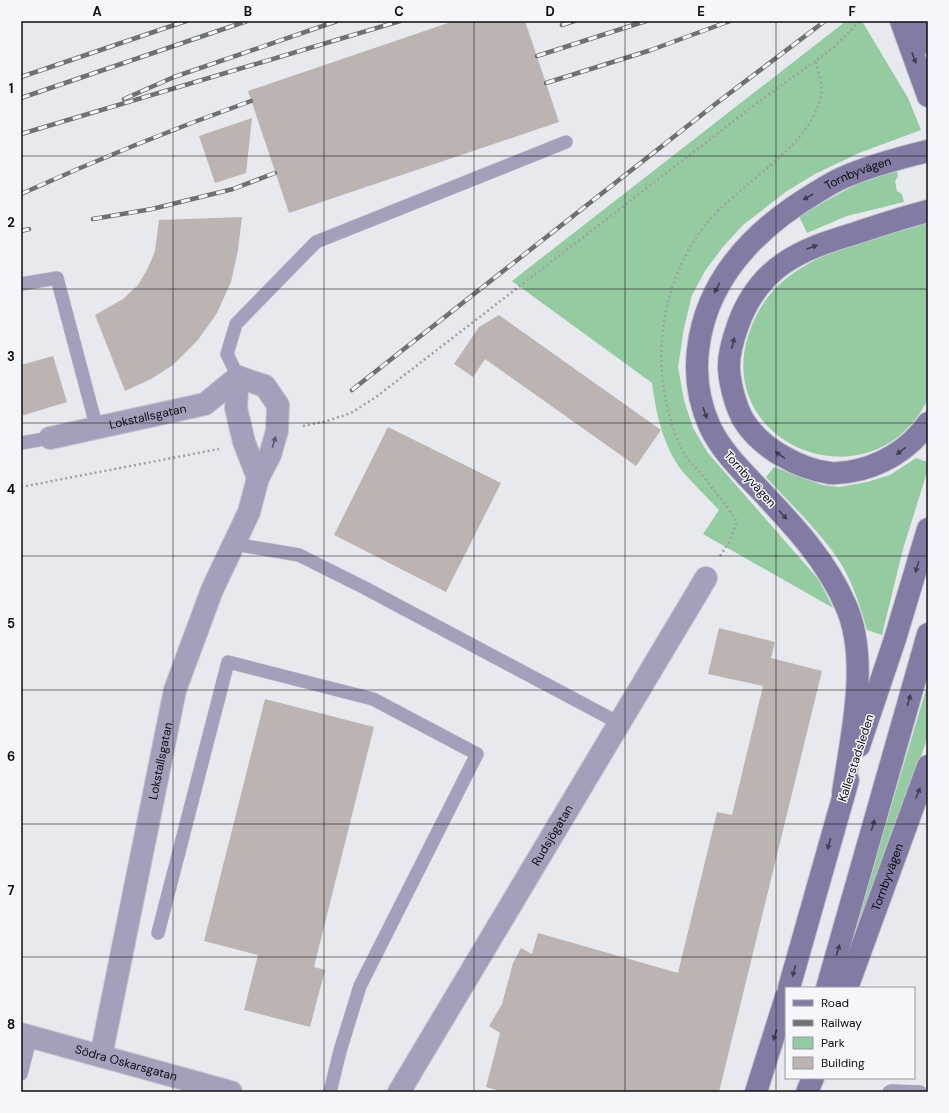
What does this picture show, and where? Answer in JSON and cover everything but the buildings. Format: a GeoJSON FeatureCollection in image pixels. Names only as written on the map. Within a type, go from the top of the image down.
{"type":"FeatureCollection","features":[{"type":"Feature","properties":{"kind":"main road"},"geometry":{"type":"LineString","coordinates":[[901,21],[928,96]]}},
{"type":"Feature","properties":{"kind":"main road"},"geometry":{"type":"LineString","coordinates":[[909,21],[927,40]]}},
{"type":"Feature","properties":{"kind":"main road","name":"Tornbyvägen"},"geometry":{"type":"LineString","coordinates":[[843,793],[858,685],[858,650],[847,608],[828,570],[800,533],[726,453],[710,426],[699,396],[696,364],[700,330],[710,302],[724,274],[745,248],[768,226],[801,201],[841,178],[895,159],[928,151]]}},
{"type":"Feature","properties":{"kind":"main road"},"geometry":{"type":"LineString","coordinates":[[928,211],[809,248],[783,263],[759,285],[743,311],[732,342],[729,369],[735,397],[744,421],[764,442],[783,458],[808,468],[831,474],[854,471],[878,464],[900,452],[922,432],[928,423]]}},
{"type":"Feature","properties":{"kind":"main road","name":"Kallerstadsleden"},"geometry":{"type":"LineString","coordinates":[[789,987],[843,793],[896,639],[928,529]]}},
{"type":"Feature","properties":{"kind":"main road"},"geometry":{"type":"LineString","coordinates":[[827,987],[928,634]]}},
{"type":"Feature","properties":{"kind":"main road","name":"Tornbyvägen"},"geometry":{"type":"LineString","coordinates":[[847,987],[928,766]]}},
{"type":"Feature","properties":{"kind":"main road"},"geometry":{"type":"LineString","coordinates":[[756,1092],[785,1000]]}},
{"type":"Feature","properties":{"kind":"main road"},"geometry":{"type":"LineString","coordinates":[[798,1092],[802,1079]]}},
{"type":"Feature","properties":{"kind":"main road"},"geometry":{"type":"LineString","coordinates":[[807,1092],[813,1079]]}},
{"type":"Feature","properties":{"kind":"street","name":"Lokstallsgatan"},"geometry":{"type":"LineString","coordinates":[[50,438],[205,404],[238,377],[265,386],[278,406],[277,431],[270,455],[258,478],[249,512],[212,590],[175,690],[101,1056]]}},
{"type":"Feature","properties":{"kind":"street"},"geometry":{"type":"LineString","coordinates":[[238,377],[236,408],[244,442],[258,478]]}},
{"type":"Feature","properties":{"kind":"street","name":"Rudsjögatan"},"geometry":{"type":"LineString","coordinates":[[399,1092],[706,578]]}},
{"type":"Feature","properties":{"kind":"street","name":"Södra Oskarsgatan"},"geometry":{"type":"LineString","coordinates":[[26,1035],[231,1092]]}},
{"type":"Feature","properties":{"kind":"lane"},"geometry":{"type":"LineString","coordinates":[[238,377],[227,354],[236,324],[316,242],[566,142]]}},
{"type":"Feature","properties":{"kind":"lane"},"geometry":{"type":"LineString","coordinates":[[21,284],[57,278],[97,428]]}},
{"type":"Feature","properties":{"kind":"lane"},"geometry":{"type":"LineString","coordinates":[[21,444],[50,438]]}},
{"type":"Feature","properties":{"kind":"lane"},"geometry":{"type":"LineString","coordinates":[[234,544],[299,555],[619,723]]}},
{"type":"Feature","properties":{"kind":"lane"},"geometry":{"type":"LineString","coordinates":[[158,933],[228,662],[373,699],[478,754],[360,986],[340,1051],[330,1092]]}},
{"type":"Feature","properties":{"kind":"lane"},"geometry":{"type":"LineString","coordinates":[[21,1074],[26,1035]]}},
{"type":"Feature","properties":{"kind":"lane"},"geometry":{"type":"LineString","coordinates":[[889,1092],[920,1092]]}},
{"type":"Feature","properties":{"kind":"path"},"geometry":{"type":"LineString","coordinates":[[277,431],[327,421],[351,413],[376,397],[757,103],[816,62],[834,48],[860,21]]}},
{"type":"Feature","properties":{"kind":"path"},"geometry":{"type":"LineString","coordinates":[[21,487],[230,447],[244,442]]}},
{"type":"Feature","properties":{"kind":"green space"},"geometry":{"type":"Polygon","coordinates":[[[846,21],[862,21],[908,98],[921,130],[859,153],[815,174],[787,191],[743,225],[722,248],[705,271],[692,295],[684,328],[678,367],[684,400],[693,428],[708,453],[819,580],[833,608],[703,534],[719,510],[683,472],[670,452],[658,418],[652,383],[512,281],[846,21]]]}},
{"type":"Feature","properties":{"kind":"green space"},"geometry":{"type":"Polygon","coordinates":[[[896,169],[898,176],[895,181],[897,191],[902,194],[904,202],[847,216],[807,233],[799,216],[862,181],[896,169]]]}},
{"type":"Feature","properties":{"kind":"green space"},"geometry":{"type":"Polygon","coordinates":[[[928,222],[928,399],[903,432],[872,451],[838,457],[805,450],[776,434],[754,408],[744,375],[748,336],[751,327],[759,311],[774,289],[803,267],[837,250],[928,222]]]}},
{"type":"Feature","properties":{"kind":"green space"},"geometry":{"type":"Polygon","coordinates":[[[916,458],[928,462],[928,469],[903,549],[882,635],[867,630],[854,590],[843,567],[835,555],[817,532],[766,477],[774,467],[822,485],[840,487],[867,482],[890,475],[916,458]]]}},
{"type":"Feature","properties":{"kind":"green space"},"geometry":{"type":"Polygon","coordinates":[[[928,683],[928,736],[850,960],[846,958],[928,683]]]}},
{"type":"Feature","properties":{"kind":"railway"},"geometry":{"type":"LineString","coordinates":[[21,77],[186,21]]}},
{"type":"Feature","properties":{"kind":"railway"},"geometry":{"type":"LineString","coordinates":[[21,98],[247,21]]}},
{"type":"Feature","properties":{"kind":"railway"},"geometry":{"type":"LineString","coordinates":[[124,99],[174,77],[337,21]]}},
{"type":"Feature","properties":{"kind":"railway"},"geometry":{"type":"LineString","coordinates":[[21,134],[400,21]]}},
{"type":"Feature","properties":{"kind":"railway"},"geometry":{"type":"LineString","coordinates":[[562,25],[574,21]]}},
{"type":"Feature","properties":{"kind":"railway"},"geometry":{"type":"LineString","coordinates":[[537,56],[646,21]]}},
{"type":"Feature","properties":{"kind":"railway"},"geometry":{"type":"LineString","coordinates":[[546,83],[651,50],[730,21]]}},
{"type":"Feature","properties":{"kind":"railway"},"geometry":{"type":"LineString","coordinates":[[352,390],[718,102],[825,21]]}},
{"type":"Feature","properties":{"kind":"railway"},"geometry":{"type":"LineString","coordinates":[[21,194],[135,145],[251,101]]}},
{"type":"Feature","properties":{"kind":"railway"},"geometry":{"type":"LineString","coordinates":[[93,219],[152,209],[233,189],[275,173]]}},
{"type":"Feature","properties":{"kind":"railway"},"geometry":{"type":"LineString","coordinates":[[21,231],[29,229]]}}]}
